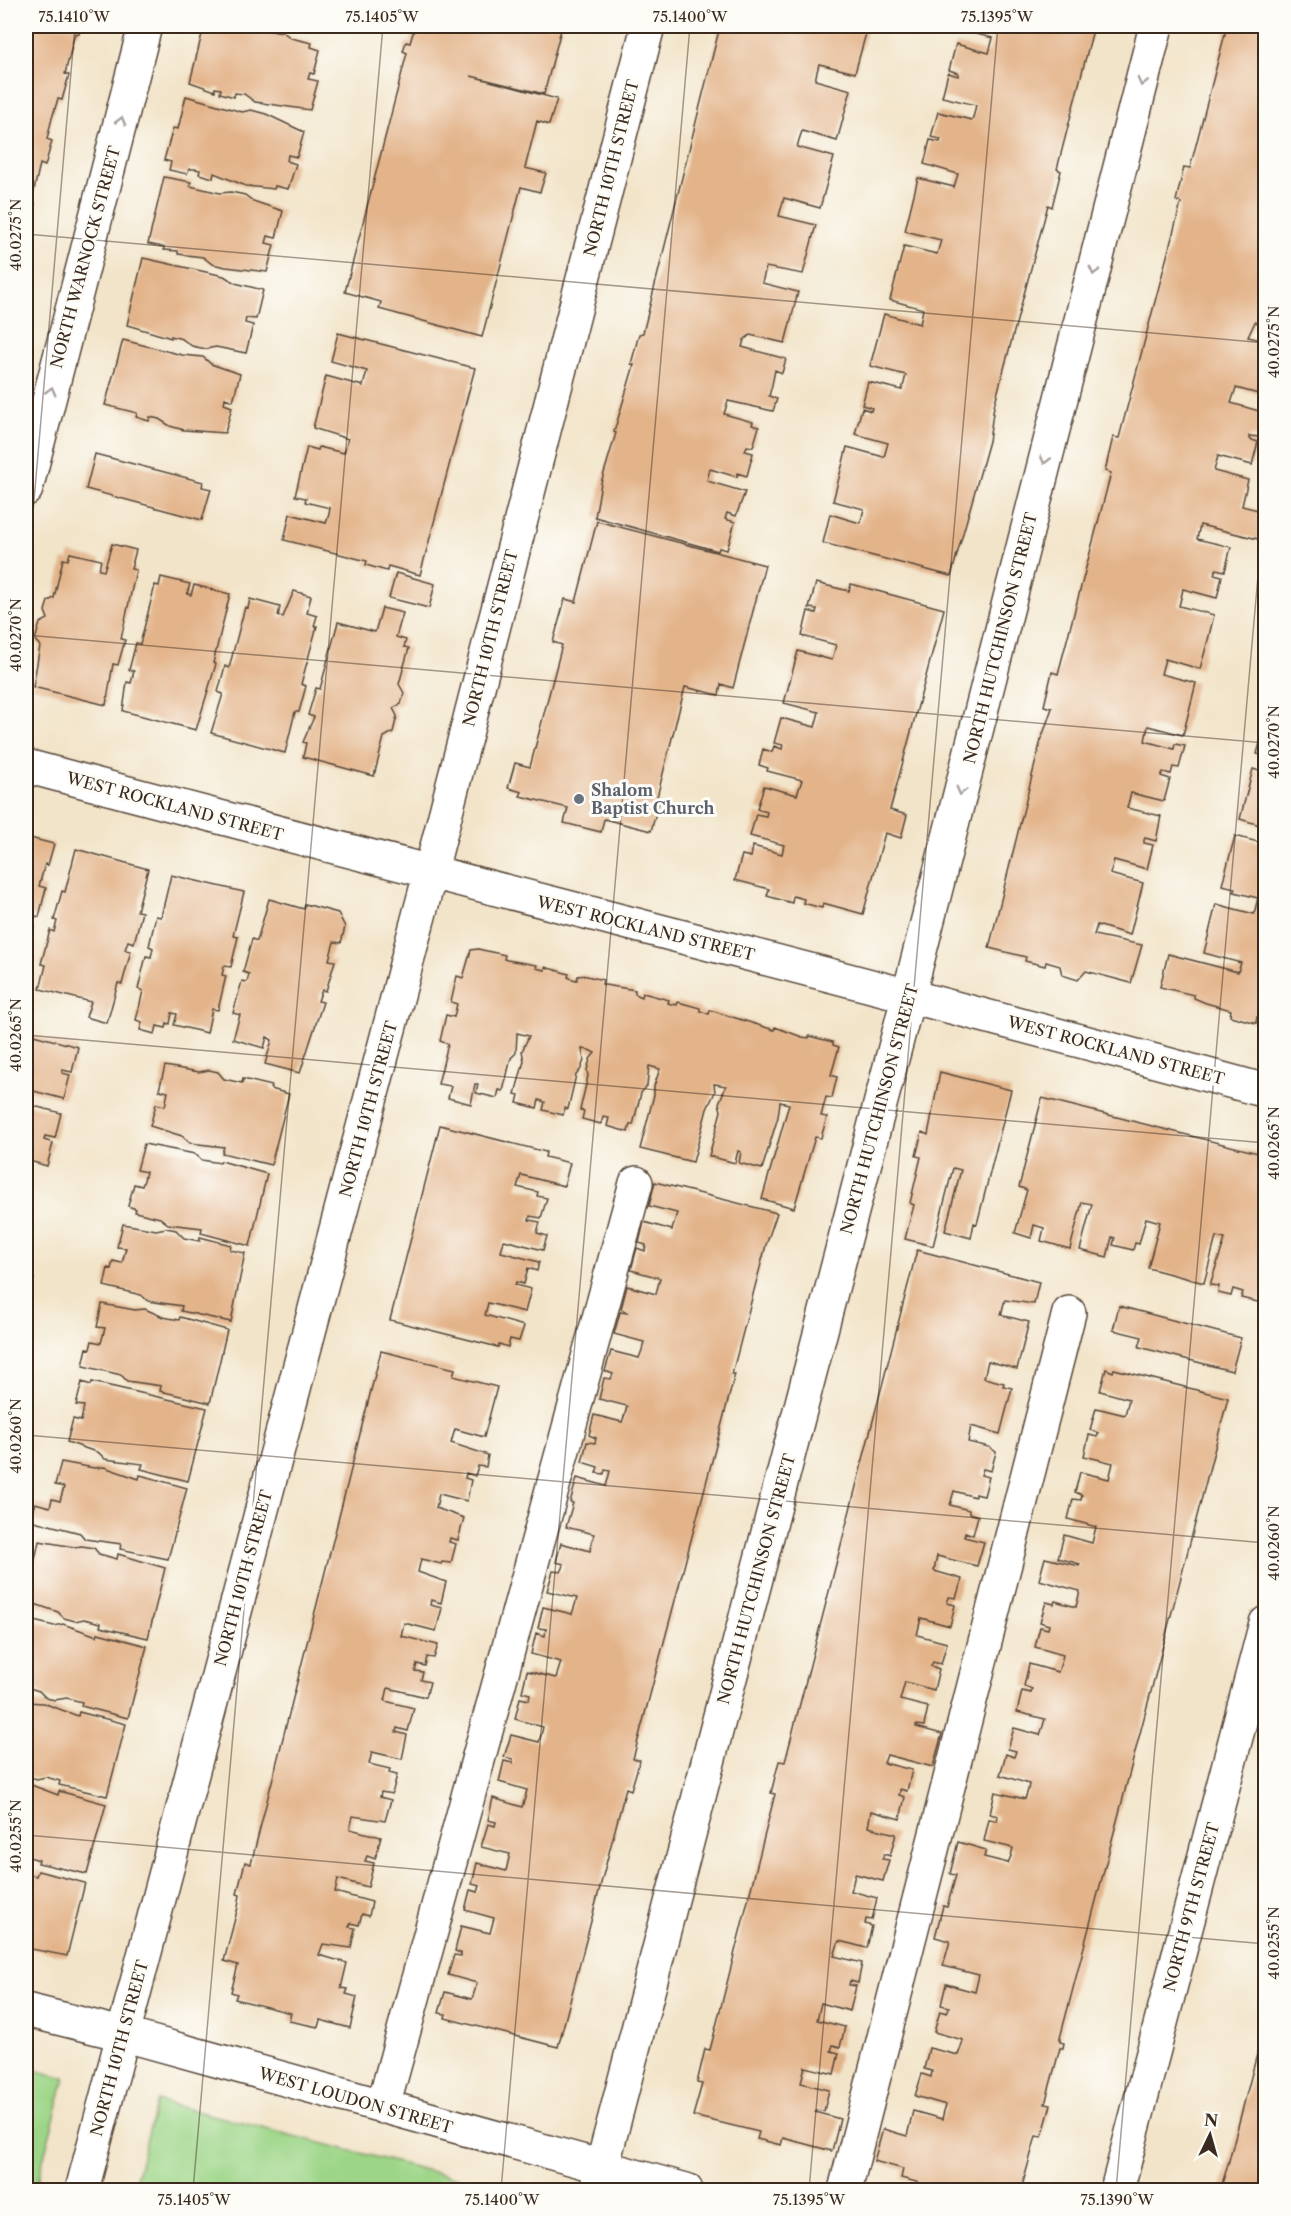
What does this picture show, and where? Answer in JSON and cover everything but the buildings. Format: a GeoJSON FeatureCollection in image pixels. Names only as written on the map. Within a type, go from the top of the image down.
{"type":"FeatureCollection","features":[{"type":"Feature","properties":{"kind":"street","name":"NORTH WARNOCK STREET"},"geometry":{"type":"LineString","coordinates":[[26,489],[145,26]]}},
{"type":"Feature","properties":{"kind":"street","name":"NORTH 10TH STREET"},"geometry":{"type":"LineString","coordinates":[[82,2190],[430,874],[648,26]]}},
{"type":"Feature","properties":{"kind":"street","name":"NORTH HUTCHINSON STREET"},"geometry":{"type":"LineString","coordinates":[[598,2180],[909,994],[1156,26]]}},
{"type":"Feature","properties":{"kind":"street","name":"WEST ROCKLAND STREET"},"geometry":{"type":"LineString","coordinates":[[26,766],[430,874],[909,994],[1266,1090]]}},
{"type":"Feature","properties":{"kind":"street"},"geometry":{"type":"LineString","coordinates":[[383,2107],[636,1183]]}},
{"type":"Feature","properties":{"kind":"street"},"geometry":{"type":"LineString","coordinates":[[844,2190],[1069,1313]]}},
{"type":"Feature","properties":{"kind":"street","name":"NORTH 9TH STREET"},"geometry":{"type":"LineString","coordinates":[[1118,2190],[1266,1623]]}},
{"type":"Feature","properties":{"kind":"street","name":"WEST LOUDON STREET"},"geometry":{"type":"LineString","coordinates":[[26,2010],[122,2034],[383,2107],[598,2180],[686,2190]]}},
{"type":"Feature","properties":{"kind":"green space"},"geometry":{"type":"Polygon","coordinates":[[[26,2068],[65,2078],[35,2190],[26,2190],[26,2068]]]}},
{"type":"Feature","properties":{"kind":"green space"},"geometry":{"type":"Polygon","coordinates":[[[157,2101],[504,2190],[133,2190],[157,2101]]]}},
{"type":"Feature","properties":{"kind":"place","name":"Shalom Baptist Church"},"geometry":{"type":"Point","coordinates":[579,799]}}]}
